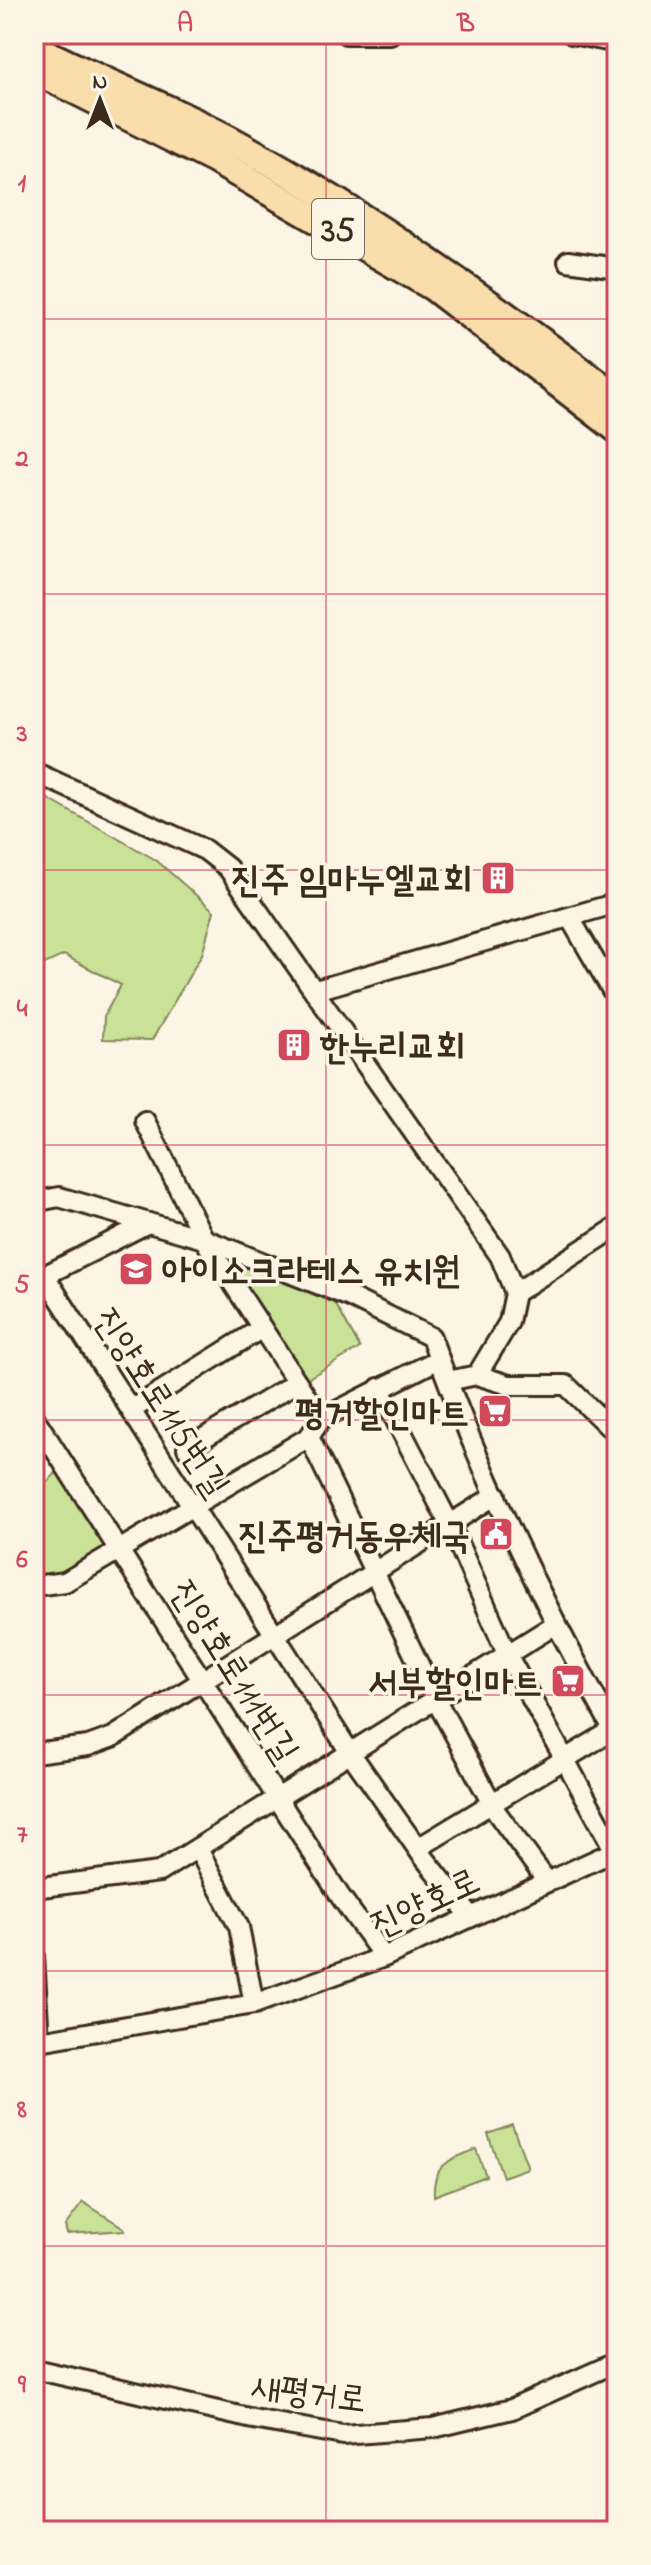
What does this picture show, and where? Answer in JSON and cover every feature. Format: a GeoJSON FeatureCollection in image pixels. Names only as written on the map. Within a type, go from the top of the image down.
{"type":"FeatureCollection","features":[{"type":"Feature","properties":{"kind":"highway","name":"35"},"geometry":{"type":"LineString","coordinates":[[34,47],[236,143],[352,211],[538,337],[617,398]]}},
{"type":"Feature","properties":{"kind":"highway","name":"35"},"geometry":{"type":"LineString","coordinates":[[34,70],[213,159],[433,287],[617,429]]}},
{"type":"Feature","properties":{"kind":"street"},"geometry":{"type":"LineString","coordinates":[[346,34],[390,34]]}},
{"type":"Feature","properties":{"kind":"street"},"geometry":{"type":"LineString","coordinates":[[572,34],[617,43]]}},
{"type":"Feature","properties":{"kind":"street"},"geometry":{"type":"LineString","coordinates":[[568,261],[617,268]]}},
{"type":"Feature","properties":{"kind":"street"},"geometry":{"type":"LineString","coordinates":[[34,772],[205,850],[228,868],[500,1256],[515,1293],[509,1322],[477,1375]]}},
{"type":"Feature","properties":{"kind":"street"},"geometry":{"type":"LineString","coordinates":[[316,990],[617,903]]}},
{"type":"Feature","properties":{"kind":"street"},"geometry":{"type":"LineString","coordinates":[[570,918],[617,999]]}},
{"type":"Feature","properties":{"kind":"street"},"geometry":{"type":"LineString","coordinates":[[145,1121],[204,1239],[321,1419]]}},
{"type":"Feature","properties":{"kind":"street"},"geometry":{"type":"LineString","coordinates":[[34,1202],[59,1197],[204,1239],[350,1297],[431,1337],[496,1495],[556,1624],[615,1733],[564,1759],[418,1848]]}},
{"type":"Feature","properties":{"kind":"street"},"geometry":{"type":"LineString","coordinates":[[40,1278],[148,1223]]}},
{"type":"Feature","properties":{"kind":"street"},"geometry":{"type":"LineString","coordinates":[[515,1293],[617,1227]]}},
{"type":"Feature","properties":{"kind":"street","name":"진양호로115번길"},"geometry":{"type":"LineString","coordinates":[[40,1278],[131,1410],[351,1754],[471,1917]]}},
{"type":"Feature","properties":{"kind":"street"},"geometry":{"type":"LineString","coordinates":[[131,1410],[262,1328]]}},
{"type":"Feature","properties":{"kind":"street"},"geometry":{"type":"LineString","coordinates":[[34,1586],[65,1582],[309,1437],[321,1419],[439,1359]]}},
{"type":"Feature","properties":{"kind":"street"},"geometry":{"type":"LineString","coordinates":[[448,1381],[477,1375],[509,1385],[566,1385],[572,1395],[608,1426],[617,1422]]}},
{"type":"Feature","properties":{"kind":"street"},"geometry":{"type":"LineString","coordinates":[[187,1448],[297,1382]]}},
{"type":"Feature","properties":{"kind":"street"},"geometry":{"type":"LineString","coordinates":[[379,1388],[450,1525],[508,1656],[616,1850]]}},
{"type":"Feature","properties":{"kind":"street","name":"진양호로111번길"},"geometry":{"type":"LineString","coordinates":[[34,1417],[121,1548],[340,1896],[384,1957]]}},
{"type":"Feature","properties":{"kind":"street"},"geometry":{"type":"LineString","coordinates":[[309,1437],[436,1700],[492,1803],[546,1880]]}},
{"type":"Feature","properties":{"kind":"street"},"geometry":{"type":"LineString","coordinates":[[34,1753],[88,1746],[113,1737],[274,1632],[376,1572],[496,1495]]}},
{"type":"Feature","properties":{"kind":"street"},"geometry":{"type":"LineString","coordinates":[[34,1888],[159,1872],[556,1624]]}},
{"type":"Feature","properties":{"kind":"street"},"geometry":{"type":"LineString","coordinates":[[198,1849],[239,1927],[254,2004]]}},
{"type":"Feature","properties":{"kind":"street","name":"진양호로"},"geometry":{"type":"LineString","coordinates":[[36,2042],[254,2004],[384,1957],[616,1850]]}},
{"type":"Feature","properties":{"kind":"street"},"geometry":{"type":"LineString","coordinates":[[34,1955],[36,2042]]}},
{"type":"Feature","properties":{"kind":"street","name":"새평거로"},"geometry":{"type":"LineString","coordinates":[[34,2369],[253,2419],[343,2435],[433,2428],[512,2409],[617,2362]]}},
{"type":"Feature","properties":{"kind":"green space"},"geometry":{"type":"Polygon","coordinates":[[[34,791],[156,860],[214,911],[202,954],[152,1040],[103,1039],[104,1016],[121,985],[64,955],[34,969],[34,791]]]}},
{"type":"Feature","properties":{"kind":"green space"},"geometry":{"type":"Polygon","coordinates":[[[246,1265],[335,1303],[360,1348],[305,1380],[240,1277],[246,1265]]]}},
{"type":"Feature","properties":{"kind":"green space"},"geometry":{"type":"Polygon","coordinates":[[[61,1468],[111,1546],[64,1576],[34,1579],[34,1495],[61,1468]]]}},
{"type":"Feature","properties":{"kind":"green space"},"geometry":{"type":"Polygon","coordinates":[[[512,2125],[528,2168],[503,2177],[488,2134],[512,2125]]]}},
{"type":"Feature","properties":{"kind":"green space"},"geometry":{"type":"Polygon","coordinates":[[[476,2149],[486,2176],[434,2196],[436,2177],[444,2165],[476,2149]]]}},
{"type":"Feature","properties":{"kind":"green space"},"geometry":{"type":"Polygon","coordinates":[[[83,2202],[125,2230],[67,2234],[65,2226],[83,2202]]]}},
{"type":"Feature","properties":{"kind":"place","name":"진주 임마누엘교회"},"geometry":{"type":"Point","coordinates":[498,878]}},
{"type":"Feature","properties":{"kind":"place","name":"한누리교회"},"geometry":{"type":"Point","coordinates":[294,1045]}},
{"type":"Feature","properties":{"kind":"place","name":"아이소크라테스 유치원"},"geometry":{"type":"Point","coordinates":[136,1269]}},
{"type":"Feature","properties":{"kind":"place","name":"평거할인마트"},"geometry":{"type":"Point","coordinates":[495,1411]}},
{"type":"Feature","properties":{"kind":"place","name":"진주평거동우체국"},"geometry":{"type":"Point","coordinates":[496,1534]}},
{"type":"Feature","properties":{"kind":"place","name":"서부할인마트"},"geometry":{"type":"Point","coordinates":[568,1681]}}]}
